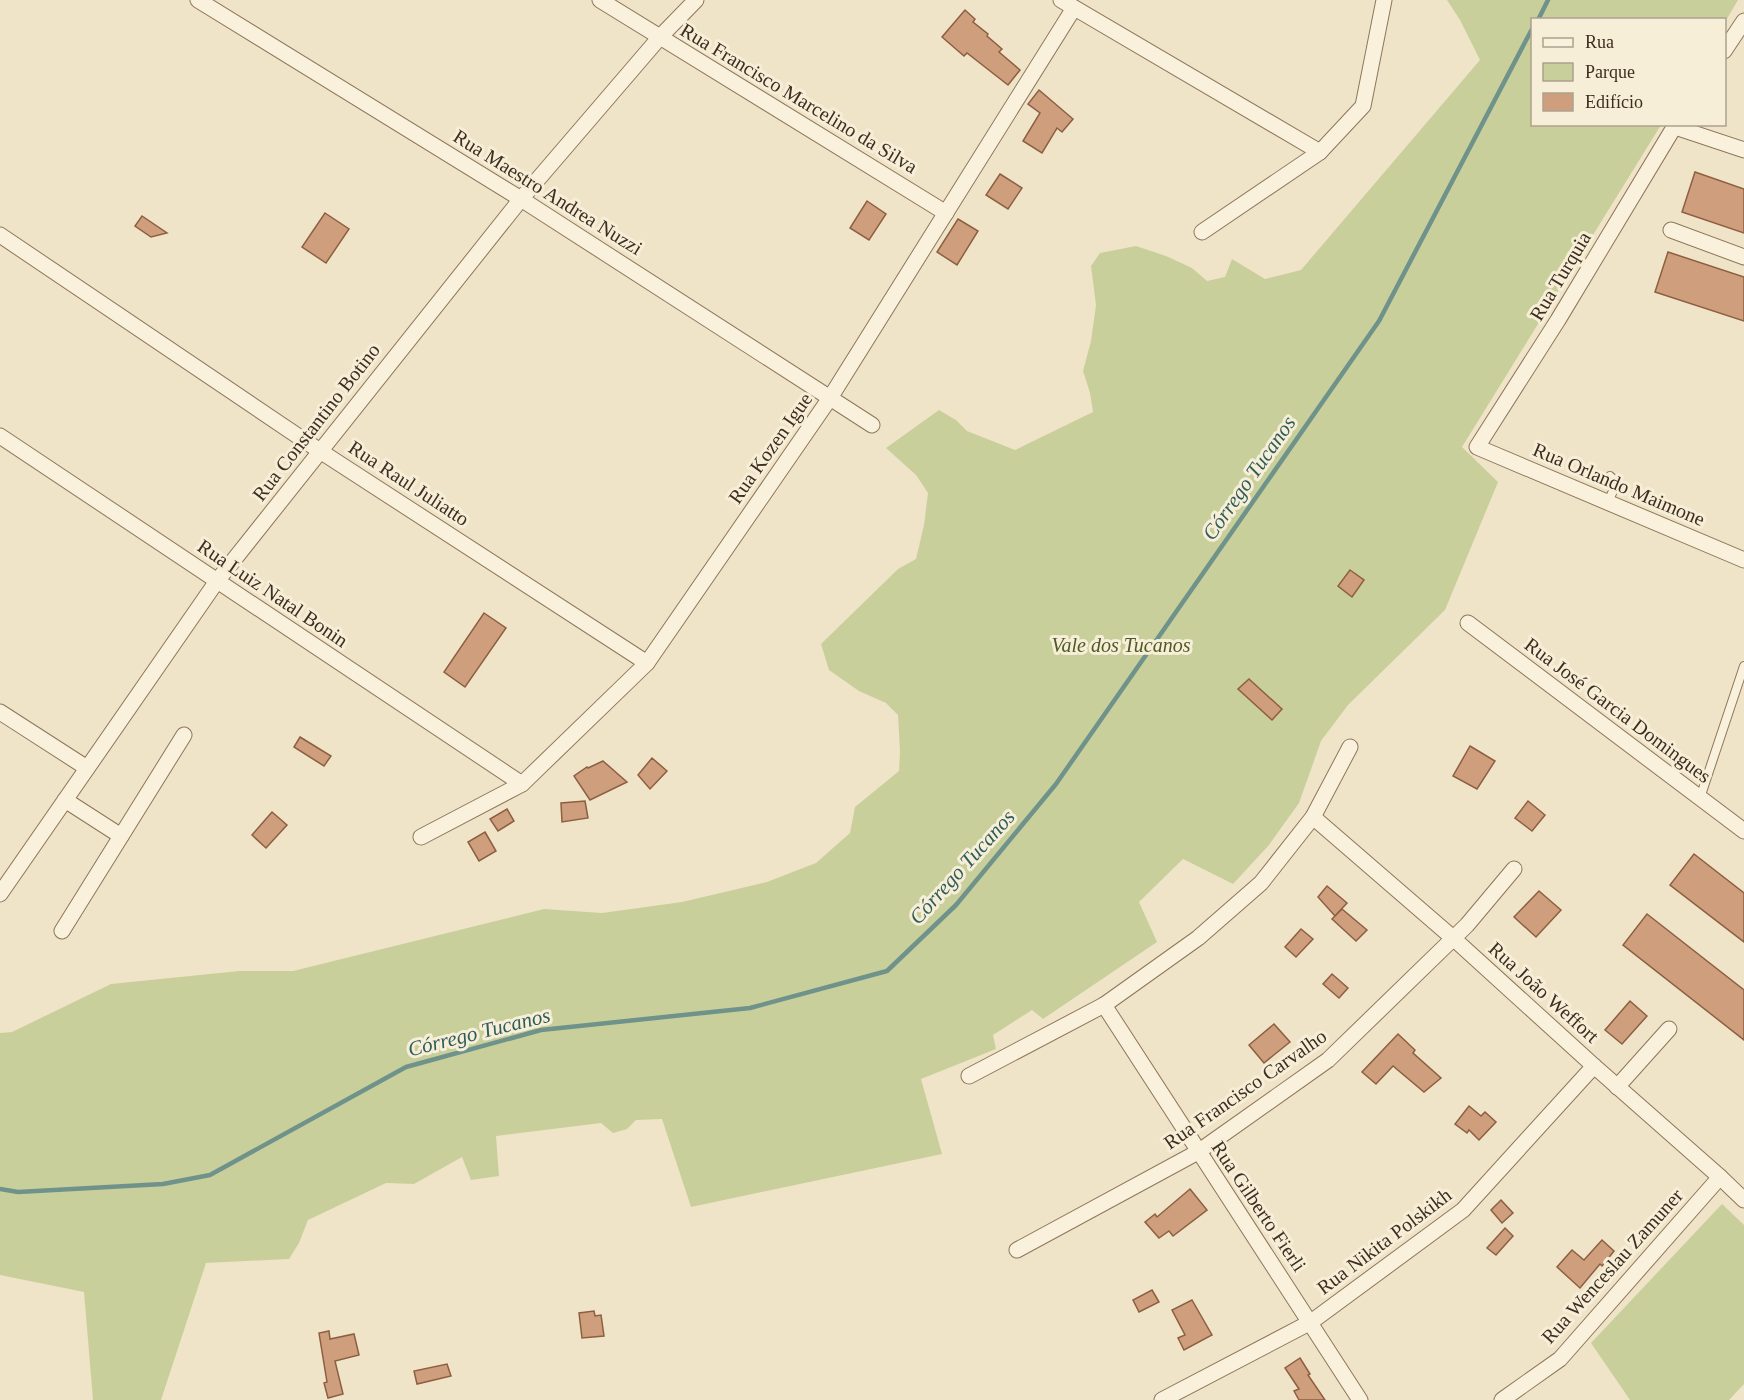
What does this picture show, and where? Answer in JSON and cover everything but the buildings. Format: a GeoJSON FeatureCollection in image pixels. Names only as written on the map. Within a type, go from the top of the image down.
{"type":"FeatureCollection","features":[{"type":"Feature","properties":{"kind":"street","name":"Rua Maestro Andrea Nuzzi"},"geometry":{"type":"LineString","coordinates":[[198,0],[521,199],[872,425]]}},
{"type":"Feature","properties":{"kind":"street","name":"Rua Francisco Marcelino da Silva"},"geometry":{"type":"LineString","coordinates":[[600,0],[946,213]]}},
{"type":"Feature","properties":{"kind":"street","name":"Rua Constantino Botino"},"geometry":{"type":"LineString","coordinates":[[0,894],[217,581],[521,199],[660,37],[696,0]]}},
{"type":"Feature","properties":{"kind":"street"},"geometry":{"type":"LineString","coordinates":[[1203,232],[1320,152],[1363,106],[1384,0]]}},
{"type":"Feature","properties":{"kind":"street"},"geometry":{"type":"LineString","coordinates":[[1067,4],[1320,152]]}},
{"type":"Feature","properties":{"kind":"street","name":"Rua Kozen Igue"},"geometry":{"type":"LineString","coordinates":[[421,837],[522,784],[647,663],[830,398],[946,213],[1067,4]]}},
{"type":"Feature","properties":{"kind":"street"},"geometry":{"type":"LineString","coordinates":[[1726,49],[1744,21]]}},
{"type":"Feature","properties":{"kind":"street"},"geometry":{"type":"LineString","coordinates":[[1676,126],[1744,150]]}},
{"type":"Feature","properties":{"kind":"street","name":"Rua Turquia"},"geometry":{"type":"LineString","coordinates":[[1477,447],[1558,320],[1676,126]]}},
{"type":"Feature","properties":{"kind":"street"},"geometry":{"type":"LineString","coordinates":[[1671,230],[1744,257]]}},
{"type":"Feature","properties":{"kind":"street","name":"Rua Raul Juliatto"},"geometry":{"type":"LineString","coordinates":[[0,236],[320,451],[647,663]]}},
{"type":"Feature","properties":{"kind":"street","name":"Rua Luiz Natal Bonin"},"geometry":{"type":"LineString","coordinates":[[0,436],[522,784]]}},
{"type":"Feature","properties":{"kind":"street","name":"Rua Orlando Maimone"},"geometry":{"type":"LineString","coordinates":[[1477,447],[1744,560]]}},
{"type":"Feature","properties":{"kind":"street","name":"Rua José Garcia Domingues"},"geometry":{"type":"LineString","coordinates":[[1468,623],[1744,831]]}},
{"type":"Feature","properties":{"kind":"street"},"geometry":{"type":"LineString","coordinates":[[0,712],[87,768]]}},
{"type":"Feature","properties":{"kind":"street"},"geometry":{"type":"LineString","coordinates":[[62,931],[184,735]]}},
{"type":"Feature","properties":{"kind":"street"},"geometry":{"type":"LineString","coordinates":[[969,1076],[1104,1005],[1198,938],[1261,883],[1313,817],[1350,747]]}},
{"type":"Feature","properties":{"kind":"street"},"geometry":{"type":"LineString","coordinates":[[65,800],[121,836]]}},
{"type":"Feature","properties":{"kind":"street","name":"Rua João Weffort"},"geometry":{"type":"LineString","coordinates":[[1313,817],[1453,938],[1744,1200]]}},
{"type":"Feature","properties":{"kind":"street","name":"Rua Francisco Carvalho"},"geometry":{"type":"LineString","coordinates":[[1017,1250],[1198,1152],[1328,1060],[1467,925],[1514,869]]}},
{"type":"Feature","properties":{"kind":"street","name":"Rua Gilberto Fierli"},"geometry":{"type":"LineString","coordinates":[[1104,1005],[1360,1400]]}},
{"type":"Feature","properties":{"kind":"street"},"geometry":{"type":"LineString","coordinates":[[1617,1087],[1669,1029]]}},
{"type":"Feature","properties":{"kind":"street","name":"Rua Nikita Polskikh"},"geometry":{"type":"LineString","coordinates":[[1162,1400],[1311,1322],[1463,1210],[1594,1066]]}},
{"type":"Feature","properties":{"kind":"street","name":"Rua Wenceslau Zamuner"},"geometry":{"type":"LineString","coordinates":[[1502,1400],[1560,1359],[1720,1177]]}},
{"type":"Feature","properties":{"kind":"lane"},"geometry":{"type":"LineString","coordinates":[[1607,502],[1615,485],[1614,479],[1610,476]]}},
{"type":"Feature","properties":{"kind":"lane"},"geometry":{"type":"LineString","coordinates":[[1700,798],[1744,666]]}},
{"type":"Feature","properties":{"kind":"green space","name":"Vale dos Tucanos"},"geometry":{"type":"Polygon","coordinates":[[[1447,0],[1738,0],[1726,20],[1726,18],[1531,18],[1531,126],[1660,126],[1462,447],[1498,482],[1445,610],[1348,705],[1321,741],[1299,803],[1269,845],[1233,884],[1183,859],[1139,902],[1157,942],[1043,1019],[1032,1010],[993,1035],[996,1049],[921,1079],[942,1154],[691,1207],[662,1119],[636,1120],[627,1129],[613,1133],[601,1123],[496,1136],[499,1176],[471,1180],[462,1157],[414,1184],[386,1183],[308,1220],[299,1243],[289,1259],[206,1263],[161,1400],[93,1400],[84,1292],[0,1275],[0,1033],[12,1032],[111,984],[239,971],[293,971],[544,909],[602,913],[682,902],[767,882],[816,863],[850,833],[855,807],[899,771],[898,715],[886,703],[859,691],[829,670],[821,644],[898,569],[916,559],[928,493],[916,475],[886,448],[939,410],[956,420],[967,431],[1015,450],[1093,412],[1083,371],[1091,341],[1096,305],[1091,266],[1100,253],[1136,246],[1192,268],[1207,281],[1225,277],[1232,259],[1265,279],[1301,270],[1480,60],[1447,0]]]}},
{"type":"Feature","properties":{"kind":"green space"},"geometry":{"type":"Polygon","coordinates":[[[1722,1204],[1744,1225],[1744,1384],[1729,1400],[1630,1400],[1591,1343],[1722,1204]]]}},
{"type":"Feature","properties":{"kind":"waterway","name":"Córrego Tucanos"},"geometry":{"type":"LineString","coordinates":[[1539,18],[1548,0]]}},
{"type":"Feature","properties":{"kind":"waterway","name":"Córrego Tucanos"},"geometry":{"type":"LineString","coordinates":[[0,1189],[18,1192],[163,1184],[210,1175],[406,1067],[541,1030],[750,1008],[887,971],[956,905],[1056,784],[1379,321],[1531,31]]}}]}
